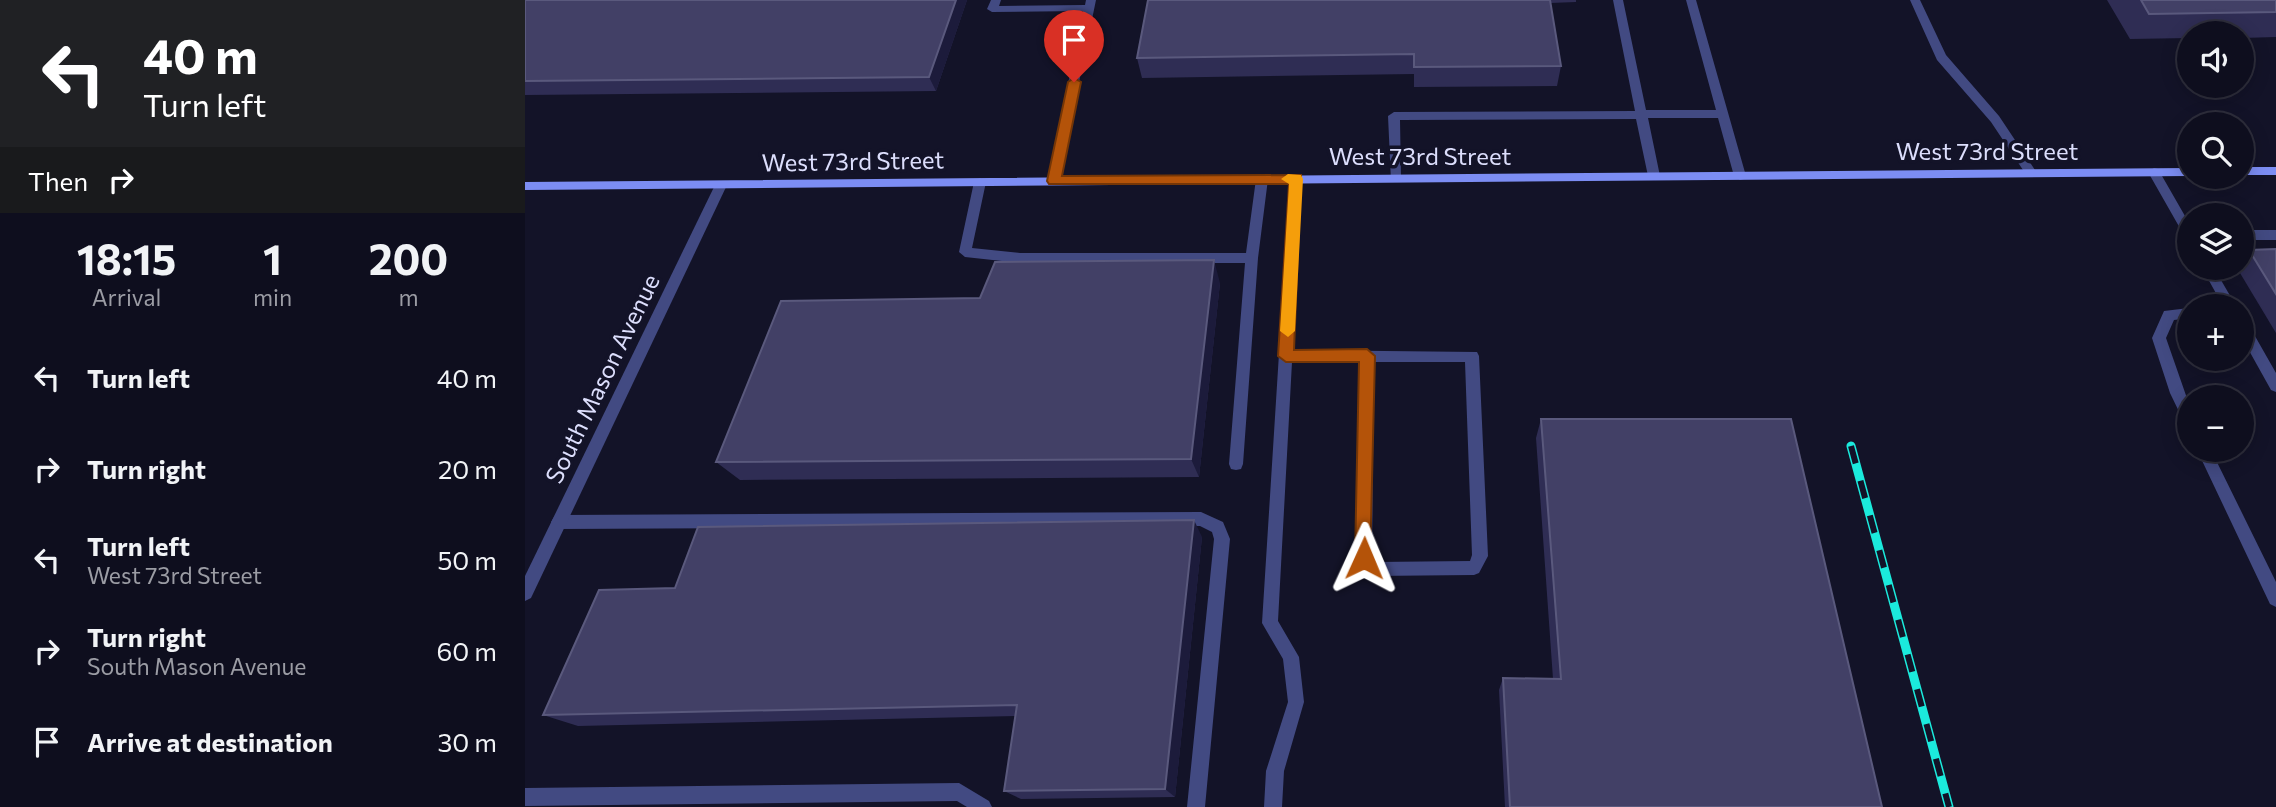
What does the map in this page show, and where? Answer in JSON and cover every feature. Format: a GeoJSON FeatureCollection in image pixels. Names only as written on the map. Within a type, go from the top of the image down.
{"type":"FeatureCollection","features":[{"type":"Feature","properties":{"kind":"street"},"geometry":{"type":"LineString","coordinates":[[996,0],[992,9],[1090,4],[1054,181]]}},
{"type":"Feature","properties":{"kind":"street"},"geometry":{"type":"LineString","coordinates":[[1618,0],[1654,176]]}},
{"type":"Feature","properties":{"kind":"street"},"geometry":{"type":"LineString","coordinates":[[1691,0],[1740,176]]}},
{"type":"Feature","properties":{"kind":"street"},"geometry":{"type":"LineString","coordinates":[[1915,0],[1941,57],[1995,119],[2031,173]]}},
{"type":"Feature","properties":{"kind":"street"},"geometry":{"type":"LineString","coordinates":[[1395,178],[1394,116],[1722,114]]}},
{"type":"Feature","properties":{"kind":"street"},"geometry":{"type":"LineString","coordinates":[[2254,172],[2276,171]]}},
{"type":"Feature","properties":{"kind":"street"},"geometry":{"type":"LineString","coordinates":[[2154,172],[2177,213]]}},
{"type":"Feature","properties":{"kind":"street","name":"West 73rd Street"},"geometry":{"type":"LineString","coordinates":[[525,186],[2177,172]]}},
{"type":"Feature","properties":{"kind":"street"},"geometry":{"type":"LineString","coordinates":[[1236,464],[1252,258],[1262,179]]}},
{"type":"Feature","properties":{"kind":"street"},"geometry":{"type":"LineString","coordinates":[[1273,807],[1275,771],[1296,702],[1291,657],[1270,623],[1296,179]]}},
{"type":"Feature","properties":{"kind":"street"},"geometry":{"type":"LineString","coordinates":[[980,182],[964,252],[1020,258],[1252,258]]}},
{"type":"Feature","properties":{"kind":"street","name":"South Mason Avenue"},"geometry":{"type":"LineString","coordinates":[[525,593],[721,185]]}},
{"type":"Feature","properties":{"kind":"street"},"geometry":{"type":"LineString","coordinates":[[2254,235],[2276,234]]}},
{"type":"Feature","properties":{"kind":"street"},"geometry":{"type":"LineString","coordinates":[[2177,314],[2169,315],[2159,338],[2177,393]]}},
{"type":"Feature","properties":{"kind":"street"},"geometry":{"type":"LineString","coordinates":[[2254,347],[2276,386]]}},
{"type":"Feature","properties":{"kind":"street"},"geometry":{"type":"LineString","coordinates":[[1286,356],[1367,356],[1472,356],[1480,556],[1474,568],[1372,569],[1366,563],[1367,356]]}},
{"type":"Feature","properties":{"kind":"street"},"geometry":{"type":"LineString","coordinates":[[2210,462],[2276,599]]}},
{"type":"Feature","properties":{"kind":"street"},"geometry":{"type":"LineString","coordinates":[[559,522],[1201,519],[1218,527],[1221,539],[1196,807]]}},
{"type":"Feature","properties":{"kind":"street"},"geometry":{"type":"LineString","coordinates":[[525,797],[959,792],[983,807]]}},
{"type":"Feature","properties":{"kind":"building"},"geometry":{"type":"Polygon","coordinates":[[[525,0],[956,0],[929,77],[525,81],[525,0]]]}},
{"type":"Feature","properties":{"kind":"building"},"geometry":{"type":"Polygon","coordinates":[[[1148,0],[1550,0],[1561,66],[1414,67],[1414,54],[1137,58],[1148,0]]]}},
{"type":"Feature","properties":{"kind":"building"},"geometry":{"type":"Polygon","coordinates":[[[2141,0],[2276,0],[2276,12],[2149,14],[2141,0]]]}},
{"type":"Feature","properties":{"kind":"building"},"geometry":{"type":"Polygon","coordinates":[[[2276,249],[2276,294],[2254,258],[2254,250],[2276,249]]]}},
{"type":"Feature","properties":{"kind":"building"},"geometry":{"type":"Polygon","coordinates":[[[1214,260],[1191,459],[716,462],[781,301],[980,298],[995,262],[1214,260]]]}},
{"type":"Feature","properties":{"kind":"building"},"geometry":{"type":"Polygon","coordinates":[[[1541,419],[1791,419],[1882,807],[1510,807],[1503,678],[1561,679],[1541,419]]]}},
{"type":"Feature","properties":{"kind":"building"},"geometry":{"type":"Polygon","coordinates":[[[1194,520],[1165,789],[1004,791],[1017,705],[543,715],[599,590],[675,588],[698,527],[1194,520]]]}},
{"type":"Feature","properties":{"kind":"railway"},"geometry":{"type":"LineString","coordinates":[[1851,446],[1949,807]]}},
{"type":"Feature","properties":{"kind":"slow traffic"},"geometry":{"type":"LineString","coordinates":[[1288,179],[1296,179],[1288,331]]}},
{"type":"Feature","properties":{"kind":"route"},"geometry":{"type":"LineString","coordinates":[[1074,82],[1054,181],[1296,179],[1286,356],[1367,356],[1364,558]]}}]}
